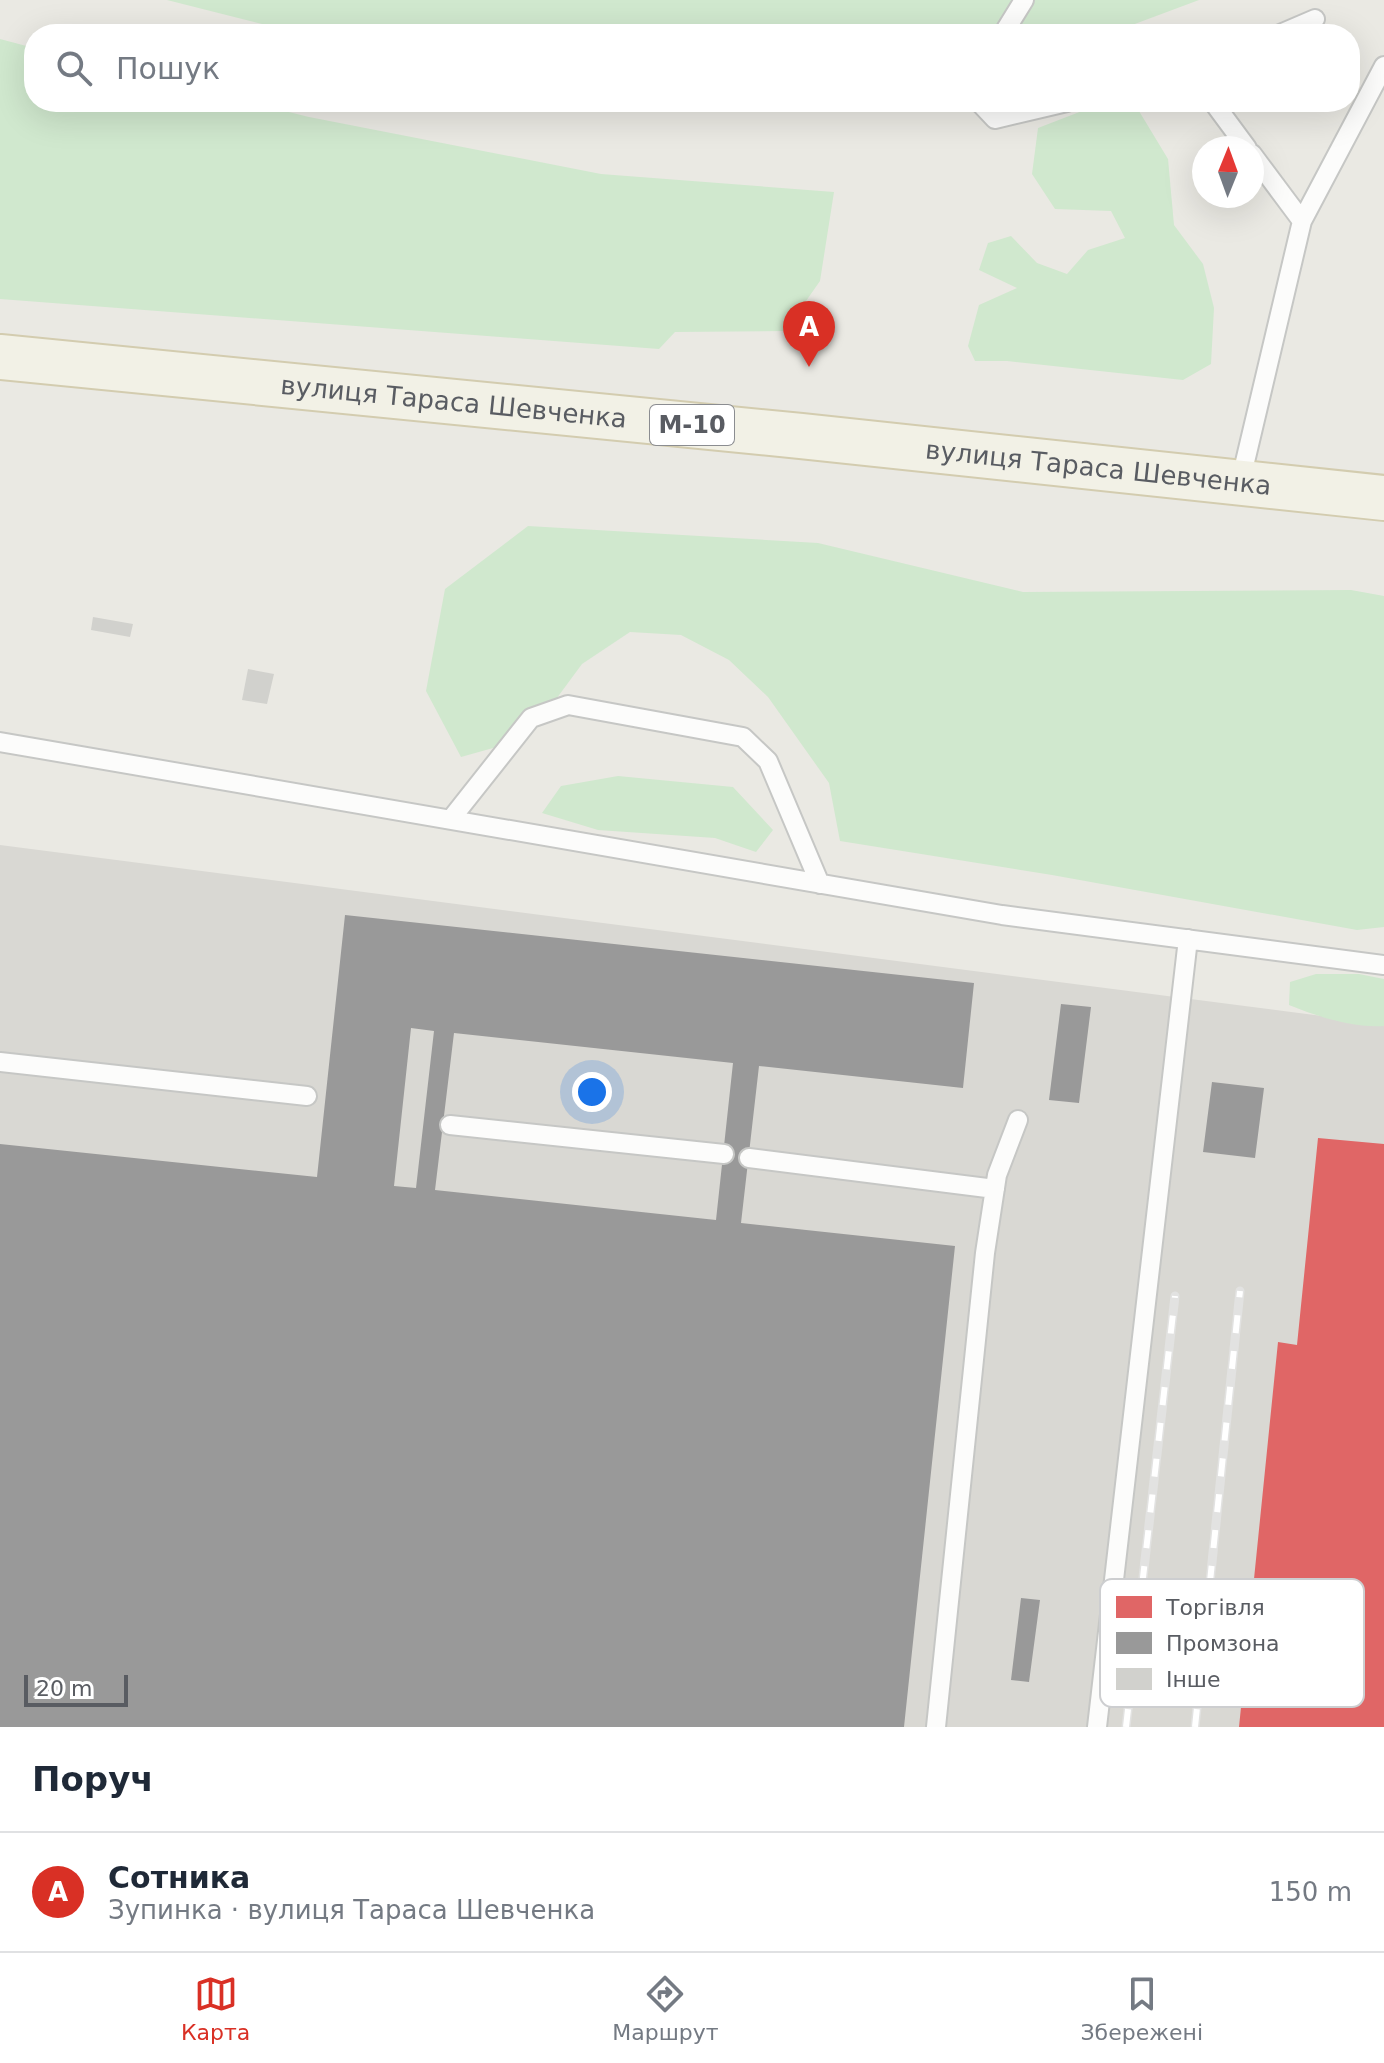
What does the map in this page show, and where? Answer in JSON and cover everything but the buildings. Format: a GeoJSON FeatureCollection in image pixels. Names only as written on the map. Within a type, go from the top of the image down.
{"type":"FeatureCollection","features":[{"type":"Feature","properties":{"kind":"main road","name":"вулиця Тараса Шевченка"},"geometry":{"type":"LineString","coordinates":[[0,357],[1384,498]]}},
{"type":"Feature","properties":{"kind":"lane"},"geometry":{"type":"LineString","coordinates":[[1009,24],[1024,0]]}},
{"type":"Feature","properties":{"kind":"lane"},"geometry":{"type":"LineString","coordinates":[[1303,24],[1315,19]]}},
{"type":"Feature","properties":{"kind":"lane"},"geometry":{"type":"LineString","coordinates":[[1360,111],[1384,66]]}},
{"type":"Feature","properties":{"kind":"lane"},"geometry":{"type":"LineString","coordinates":[[988,112],[995,119],[1025,112]]}},
{"type":"Feature","properties":{"kind":"lane"},"geometry":{"type":"LineString","coordinates":[[1220,112],[1238,136]]}},
{"type":"Feature","properties":{"kind":"lane"},"geometry":{"type":"LineString","coordinates":[[1240,483],[1302,221],[1360,112]]}},
{"type":"Feature","properties":{"kind":"lane"},"geometry":{"type":"LineString","coordinates":[[1264,170],[1302,221]]}},
{"type":"Feature","properties":{"kind":"lane"},"geometry":{"type":"LineString","coordinates":[[451,819],[531,718],[568,705],[743,737],[768,761],[820,884]]}},
{"type":"Feature","properties":{"kind":"lane"},"geometry":{"type":"LineString","coordinates":[[0,742],[1002,915],[1384,965]]}},
{"type":"Feature","properties":{"kind":"lane"},"geometry":{"type":"LineString","coordinates":[[1114,1579],[1188,939]]}},
{"type":"Feature","properties":{"kind":"lane"},"geometry":{"type":"LineString","coordinates":[[0,1062],[307,1096]]}},
{"type":"Feature","properties":{"kind":"lane"},"geometry":{"type":"LineString","coordinates":[[936,1727],[985,1253],[997,1175],[1018,1120]]}},
{"type":"Feature","properties":{"kind":"lane"},"geometry":{"type":"LineString","coordinates":[[450,1125],[724,1154]]}},
{"type":"Feature","properties":{"kind":"lane"},"geometry":{"type":"LineString","coordinates":[[749,1158],[995,1189]]}},
{"type":"Feature","properties":{"kind":"lane"},"geometry":{"type":"LineString","coordinates":[[1097,1727],[1100,1701]]}},
{"type":"Feature","properties":{"kind":"shaded area"},"geometry":{"type":"Polygon","coordinates":[[[0,845],[1384,1024],[1384,1727],[0,1727],[0,845]]]}},
{"type":"Feature","properties":{"kind":"green space"},"geometry":{"type":"Polygon","coordinates":[[[167,0],[1199,0],[1135,24],[262,24],[167,0]]]}},
{"type":"Feature","properties":{"kind":"green space"},"geometry":{"type":"Polygon","coordinates":[[[0,39],[24,45],[24,112],[289,112],[601,174],[834,192],[820,281],[785,331],[675,332],[659,349],[0,299],[0,39]]]}},
{"type":"Feature","properties":{"kind":"green space"},"geometry":{"type":"Polygon","coordinates":[[[1079,112],[1140,112],[1168,159],[1174,225],[1203,264],[1214,308],[1211,364],[1183,380],[1007,361],[975,361],[968,346],[979,305],[1017,288],[979,270],[988,243],[1011,236],[1037,263],[1067,274],[1088,250],[1125,238],[1111,211],[1055,209],[1032,174],[1038,128],[1079,112]]]}},
{"type":"Feature","properties":{"kind":"green space"},"geometry":{"type":"Polygon","coordinates":[[[528,526],[818,543],[1023,592],[1351,590],[1384,596],[1384,927],[1357,930],[1052,875],[840,841],[829,783],[768,697],[729,660],[681,635],[630,632],[582,664],[551,706],[511,743],[461,757],[426,691],[445,589],[528,526]]]}},
{"type":"Feature","properties":{"kind":"green space"},"geometry":{"type":"Polygon","coordinates":[[[618,776],[733,787],[773,830],[756,852],[715,838],[598,830],[542,813],[561,786],[618,776]]]}},
{"type":"Feature","properties":{"kind":"green space"},"geometry":{"type":"Polygon","coordinates":[[[1316,974],[1359,974],[1384,979],[1384,1026],[1336,1021],[1289,1005],[1290,982],[1316,974]]]}},
{"type":"Feature","properties":{"kind":"railway"},"geometry":{"type":"LineString","coordinates":[[1210,1579],[1240,1291]]}},
{"type":"Feature","properties":{"kind":"railway"},"geometry":{"type":"LineString","coordinates":[[1143,1579],[1175,1296]]}},
{"type":"Feature","properties":{"kind":"railway"},"geometry":{"type":"LineString","coordinates":[[1126,1727],[1128,1707]]}},
{"type":"Feature","properties":{"kind":"railway"},"geometry":{"type":"LineString","coordinates":[[1195,1727],[1197,1707]]}},
{"type":"Feature","properties":{"kind":"place","name":"Сотника"},"geometry":{"type":"Point","coordinates":[809,367]}}]}
